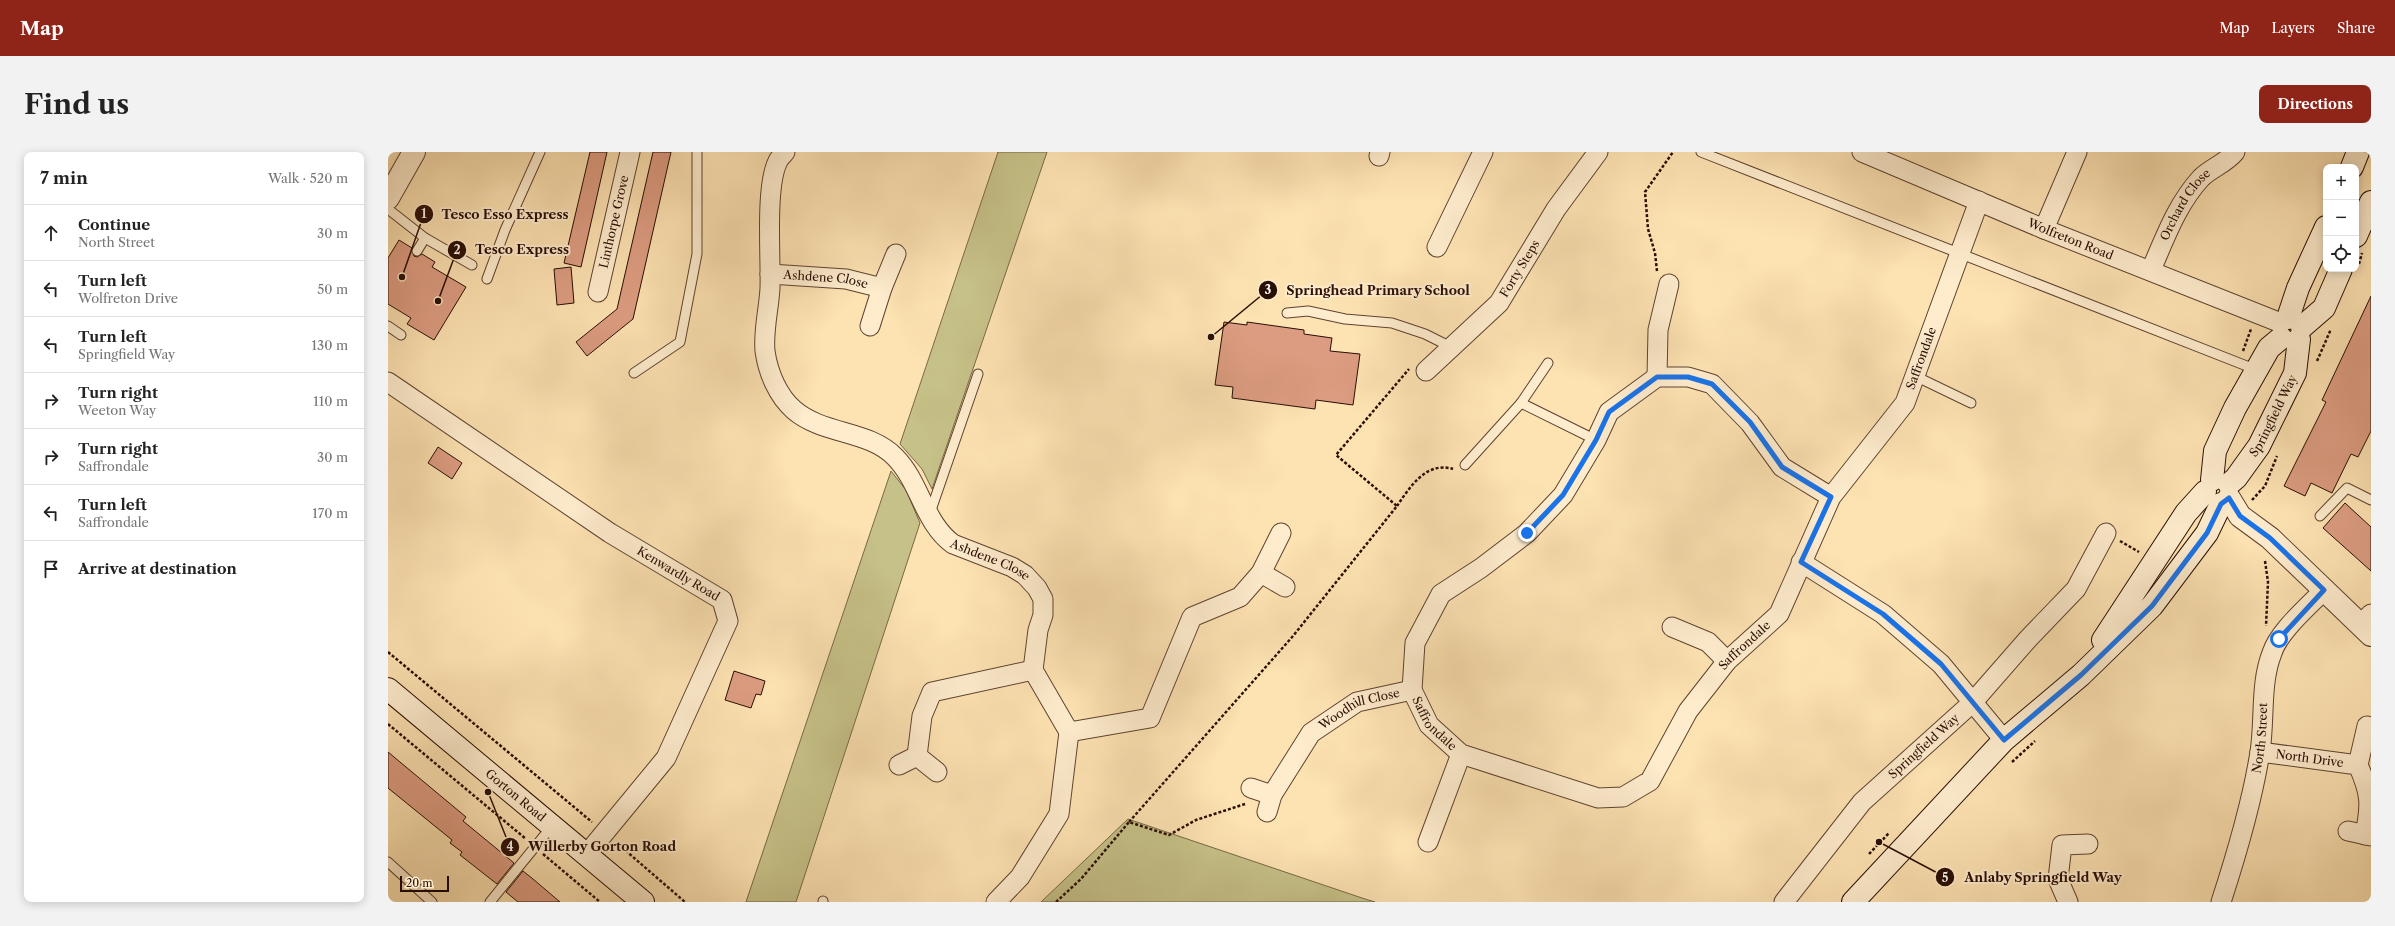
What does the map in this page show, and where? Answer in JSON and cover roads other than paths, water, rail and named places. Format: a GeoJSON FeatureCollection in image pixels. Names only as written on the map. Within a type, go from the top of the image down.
{"type":"FeatureCollection","features":[{"type":"Feature","properties":{"kind":"main road"},"geometry":{"type":"LineString","coordinates":[[388,198],[414,152]]}},
{"type":"Feature","properties":{"kind":"main road"},"geometry":{"type":"LineString","coordinates":[[2353,164],[2358,152]]}},
{"type":"Feature","properties":{"kind":"main road"},"geometry":{"type":"LineString","coordinates":[[2359,229],[2371,202]]}},
{"type":"Feature","properties":{"kind":"main road","name":"Springfield Way"},"geometry":{"type":"LineString","coordinates":[[2081,675],[2186,513],[2219,492],[2236,478],[2259,446],[2296,372],[2290,329],[2298,288],[2323,234]]}},
{"type":"Feature","properties":{"kind":"main road","name":"Springfield Way"},"geometry":{"type":"LineString","coordinates":[[1853,902],[2004,740],[2081,675],[2152,606],[2207,533],[2219,492],[2215,451],[2235,408],[2269,348],[2290,329],[2324,308],[2340,272]]}},
{"type":"Feature","properties":{"kind":"main road"},"geometry":{"type":"LineString","coordinates":[[2219,492],[2240,516],[2270,538],[2324,590],[2367,625]]}},
{"type":"Feature","properties":{"kind":"main road","name":"Gorton Road"},"geometry":{"type":"LineString","coordinates":[[388,689],[643,902]]}},
{"type":"Feature","properties":{"kind":"street","name":"Linthorpe Grove"},"geometry":{"type":"LineString","coordinates":[[598,292],[630,152]]}},
{"type":"Feature","properties":{"kind":"street","name":"Ashdene Close"},"geometry":{"type":"LineString","coordinates":[[786,152],[778,162],[771,191],[770,274],[765,351],[770,374],[781,395],[794,410],[814,423],[875,444],[892,453],[912,478],[943,537],[953,544],[1012,567],[1025,575],[1038,588],[1043,599],[1043,615],[1038,630],[1033,670]]}},
{"type":"Feature","properties":{"kind":"street"},"geometry":{"type":"LineString","coordinates":[[1437,247],[1482,152]]}},
{"type":"Feature","properties":{"kind":"street","name":"Forty Steps"},"geometry":{"type":"LineString","coordinates":[[1426,371],[1499,302],[1556,209],[1598,152]]}},
{"type":"Feature","properties":{"kind":"street","name":"Wolfreton Road"},"geometry":{"type":"LineString","coordinates":[[1863,152],[2044,229],[2151,270],[2290,329]]}},
{"type":"Feature","properties":{"kind":"street"},"geometry":{"type":"LineString","coordinates":[[2044,229],[2077,152]]}},
{"type":"Feature","properties":{"kind":"street","name":"Orchard Close"},"geometry":{"type":"LineString","coordinates":[[2151,270],[2183,200],[2202,177],[2228,161],[2235,152]]}},
{"type":"Feature","properties":{"kind":"street","name":"Saffrondale"},"geometry":{"type":"LineString","coordinates":[[1657,377],[1609,412],[1596,440],[1563,495],[1527,533],[1481,568],[1441,594],[1415,643],[1412,690],[1429,725],[1460,754],[1598,798],[1623,797],[1650,781],[1688,711],[1727,661],[1779,614],[1831,497],[1905,403],[1979,201]]}},
{"type":"Feature","properties":{"kind":"street","name":"Ashdene Close"},"geometry":{"type":"LineString","coordinates":[[870,326],[882,288],[896,254]]}},
{"type":"Feature","properties":{"kind":"street","name":"Ashdene Close"},"geometry":{"type":"LineString","coordinates":[[770,274],[846,279],[882,288]]}},
{"type":"Feature","properties":{"kind":"street"},"geometry":{"type":"LineString","coordinates":[[1669,280],[1658,330],[1657,377],[1688,377],[1712,384],[1750,422],[1782,467],[1831,497]]}},
{"type":"Feature","properties":{"kind":"street","name":"Kenwardly Road"},"geometry":{"type":"LineString","coordinates":[[388,382],[610,533],[722,600],[728,621],[666,758],[586,854]]}},
{"type":"Feature","properties":{"kind":"street"},"geometry":{"type":"LineString","coordinates":[[1069,732],[1150,718],[1186,612],[1240,597],[1262,573],[1281,533]]}},
{"type":"Feature","properties":{"kind":"street","name":"Springfield Way"},"geometry":{"type":"LineString","coordinates":[[1784,902],[1862,802],[1972,703],[2028,639],[2076,589],[2106,533]]}},
{"type":"Feature","properties":{"kind":"street"},"geometry":{"type":"LineString","coordinates":[[1801,562],[1883,614],[1941,664],[2004,740]]}},
{"type":"Feature","properties":{"kind":"street"},"geometry":{"type":"LineString","coordinates":[[1262,573],[1285,587]]}},
{"type":"Feature","properties":{"kind":"street","name":"North Street"},"geometry":{"type":"LineString","coordinates":[[2221,902],[2235,857],[2260,752],[2268,668],[2272,652],[2279,639],[2324,590]]}},
{"type":"Feature","properties":{"kind":"street"},"geometry":{"type":"LineString","coordinates":[[1672,627],[1708,642],[1727,661]]}},
{"type":"Feature","properties":{"kind":"street"},"geometry":{"type":"LineString","coordinates":[[917,756],[922,716],[932,692],[1033,670],[1069,732],[1059,814],[1020,877],[996,902]]}},
{"type":"Feature","properties":{"kind":"street","name":"Woodhill Close"},"geometry":{"type":"LineString","coordinates":[[1263,797],[1311,733],[1357,702],[1412,690]]}},
{"type":"Feature","properties":{"kind":"street"},"geometry":{"type":"LineString","coordinates":[[2358,766],[2367,726]]}},
{"type":"Feature","properties":{"kind":"street","name":"North Drive"},"geometry":{"type":"LineString","coordinates":[[2260,752],[2358,766],[2370,792],[2361,834]]}},
{"type":"Feature","properties":{"kind":"street"},"geometry":{"type":"LineString","coordinates":[[1425,845],[1460,754]]}},
{"type":"Feature","properties":{"kind":"street"},"geometry":{"type":"LineString","coordinates":[[899,765],[917,756]]}},
{"type":"Feature","properties":{"kind":"street"},"geometry":{"type":"LineString","coordinates":[[917,756],[937,772]]}},
{"type":"Feature","properties":{"kind":"street"},"geometry":{"type":"LineString","coordinates":[[2068,902],[2058,879],[2062,845],[2088,844]]}},
{"type":"Feature","properties":{"kind":"lane"},"geometry":{"type":"LineString","coordinates":[[487,279],[505,230],[540,152]]}},
{"type":"Feature","properties":{"kind":"lane"},"geometry":{"type":"LineString","coordinates":[[634,373],[680,342],[697,254],[697,152]]}},
{"type":"Feature","properties":{"kind":"lane"},"geometry":{"type":"LineString","coordinates":[[1701,152],[2257,370]]}},
{"type":"Feature","properties":{"kind":"lane"},"geometry":{"type":"LineString","coordinates":[[388,209],[425,238],[472,265]]}},
{"type":"Feature","properties":{"kind":"lane"},"geometry":{"type":"LineString","coordinates":[[417,251],[425,238]]}},
{"type":"Feature","properties":{"kind":"lane"},"geometry":{"type":"LineString","coordinates":[[1287,313],[1308,312],[1344,319],[1392,322],[1425,334],[1451,347]]}},
{"type":"Feature","properties":{"kind":"lane"},"geometry":{"type":"LineString","coordinates":[[388,326],[401,335]]}},
{"type":"Feature","properties":{"kind":"lane"},"geometry":{"type":"LineString","coordinates":[[1465,465],[1521,403],[1548,363]]}},
{"type":"Feature","properties":{"kind":"lane"},"geometry":{"type":"LineString","coordinates":[[930,514],[978,374]]}},
{"type":"Feature","properties":{"kind":"lane"},"geometry":{"type":"LineString","coordinates":[[1915,376],[1971,402]]}},
{"type":"Feature","properties":{"kind":"lane"},"geometry":{"type":"LineString","coordinates":[[1521,403],[1596,440]]}},
{"type":"Feature","properties":{"kind":"lane"},"geometry":{"type":"LineString","coordinates":[[2320,516],[2347,488],[2371,500]]}},
{"type":"Feature","properties":{"kind":"lane"},"geometry":{"type":"LineString","coordinates":[[490,902],[552,826]]}},
{"type":"Feature","properties":{"kind":"lane"},"geometry":{"type":"LineString","coordinates":[[388,862],[432,902]]}},
{"type":"Feature","properties":{"kind":"place","name":"Tesco Esso Express"},"geometry":{"type":"Point","coordinates":[402,277]}},
{"type":"Feature","properties":{"kind":"place","name":"Tesco Express"},"geometry":{"type":"Point","coordinates":[438,301]}},
{"type":"Feature","properties":{"kind":"place","name":"Springhead Primary School"},"geometry":{"type":"Point","coordinates":[1211,337]}},
{"type":"Feature","properties":{"kind":"place","name":"Willerby Gorton Road"},"geometry":{"type":"Point","coordinates":[488,792]}},
{"type":"Feature","properties":{"kind":"place","name":"Anlaby Springfield Way"},"geometry":{"type":"Point","coordinates":[1879,842]}}]}
